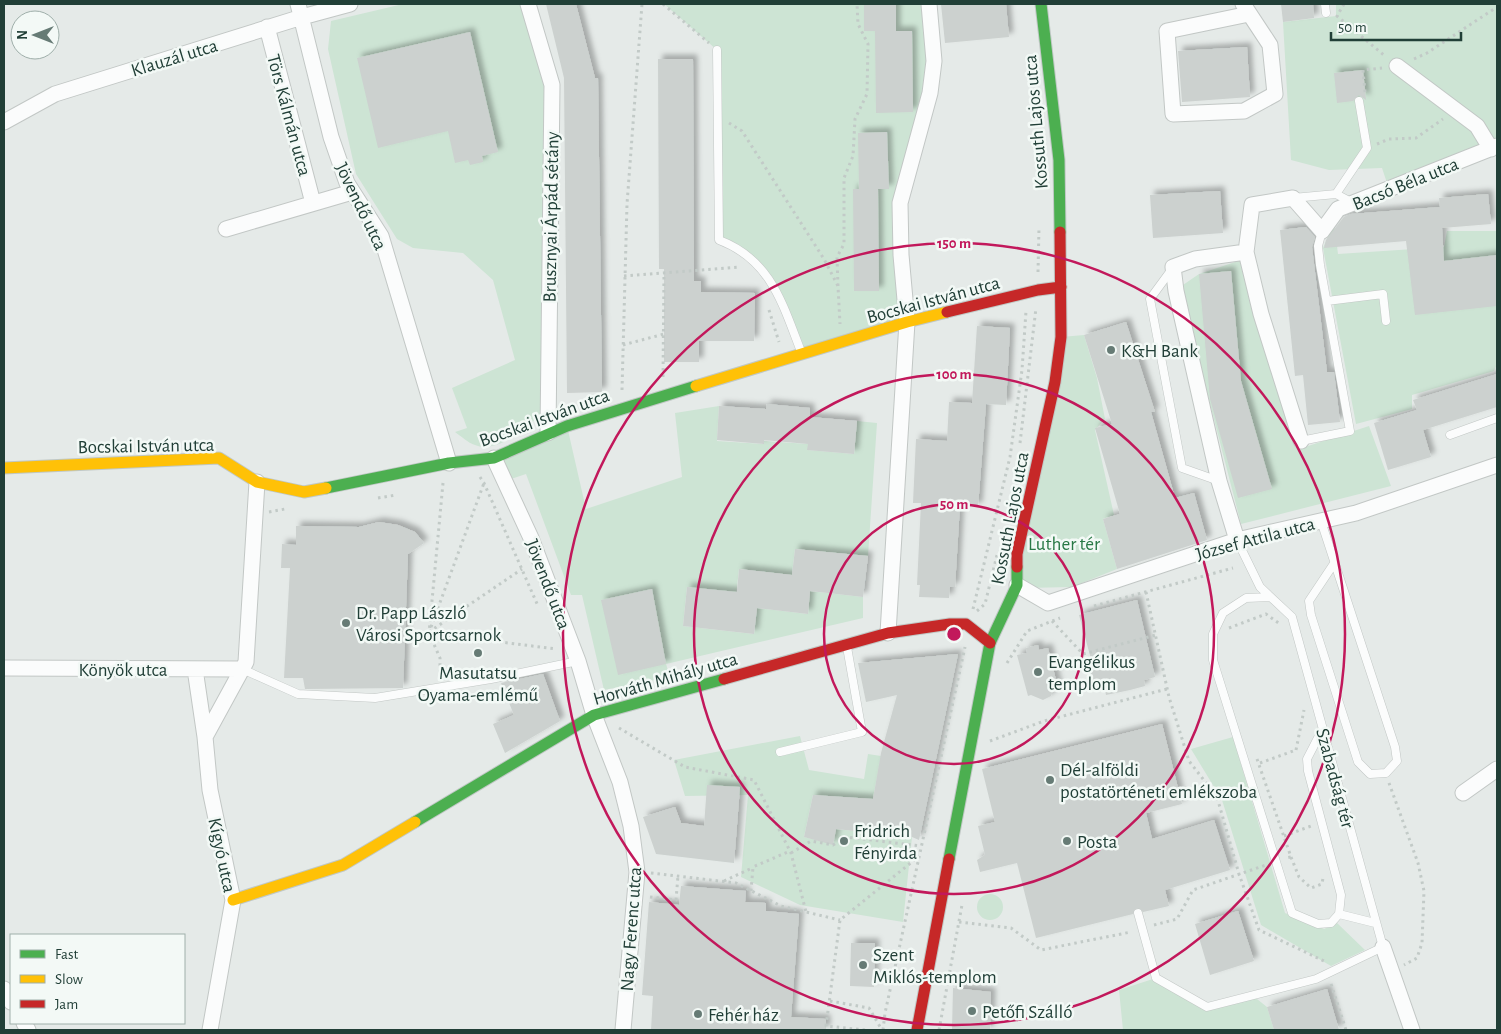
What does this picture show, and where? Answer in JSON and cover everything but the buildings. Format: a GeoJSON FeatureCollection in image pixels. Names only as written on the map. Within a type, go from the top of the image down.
{"type":"FeatureCollection","features":[{"type":"Feature","properties":{"kind":"street","name":"Klauzál utca"},"geometry":{"type":"LineString","coordinates":[[4,122],[55,94],[267,27],[300,10],[350,4]]}},
{"type":"Feature","properties":{"kind":"street","name":"Brusznyai Árpád sétány"},"geometry":{"type":"LineString","coordinates":[[528,4],[552,85],[548,433]]}},
{"type":"Feature","properties":{"kind":"street"},"geometry":{"type":"LineString","coordinates":[[888,633],[907,322],[901,255],[900,202],[930,93],[934,61],[929,4]]}},
{"type":"Feature","properties":{"kind":"street","name":"Kossuth Lajos utca"},"geometry":{"type":"LineString","coordinates":[[917,1030],[990,643],[1017,585],[1017,554],[1055,382],[1061,338],[1062,287],[1059,160],[1041,4]]}},
{"type":"Feature","properties":{"kind":"street"},"geometry":{"type":"LineString","coordinates":[[1246,9],[1270,45],[1275,94],[1244,111],[1173,114],[1167,31],[1246,9]]}},
{"type":"Feature","properties":{"kind":"street","name":"Jövendő utca"},"geometry":{"type":"LineString","coordinates":[[300,10],[331,137],[352,192],[381,236],[449,463]]}},
{"type":"Feature","properties":{"kind":"street","name":"Törs Kálmán utca"},"geometry":{"type":"LineString","coordinates":[[267,27],[313,203]]}},
{"type":"Feature","properties":{"kind":"street"},"geometry":{"type":"LineString","coordinates":[[1398,66],[1476,126],[1494,148]]}},
{"type":"Feature","properties":{"kind":"street","name":"Bacsó Béla utca"},"geometry":{"type":"LineString","coordinates":[[1322,231],[1338,209],[1494,148]]}},
{"type":"Feature","properties":{"kind":"street"},"geometry":{"type":"LineString","coordinates":[[226,229],[352,192]]}},
{"type":"Feature","properties":{"kind":"street"},"geometry":{"type":"LineString","coordinates":[[1301,441],[1261,314],[1246,252],[1252,205],[1293,198],[1322,231]]}},
{"type":"Feature","properties":{"kind":"street"},"geometry":{"type":"LineString","coordinates":[[1237,540],[1219,481],[1176,291],[1174,267],[1195,259],[1246,252]]}},
{"type":"Feature","properties":{"kind":"street","name":"Bocskai István utca"},"geometry":{"type":"LineString","coordinates":[[4,468],[219,458],[244,472],[257,482],[304,492],[449,463],[494,458],[548,433],[623,408],[785,361],[907,322],[1033,291],[1062,287]]}},
{"type":"Feature","properties":{"kind":"street","name":"Jövendő utca"},"geometry":{"type":"LineString","coordinates":[[494,458],[531,538],[578,660],[596,718]]}},
{"type":"Feature","properties":{"kind":"street","name":"József Attila utca"},"geometry":{"type":"LineString","coordinates":[[1017,585],[1048,603],[1237,540],[1356,513],[1497,465]]}},
{"type":"Feature","properties":{"kind":"street"},"geometry":{"type":"LineString","coordinates":[[205,738],[246,662],[257,482]]}},
{"type":"Feature","properties":{"kind":"street","name":"Horváth Mihály utca"},"geometry":{"type":"LineString","coordinates":[[233,900],[343,866],[596,718],[888,633],[950,624],[966,624],[990,643]]}},
{"type":"Feature","properties":{"kind":"street","name":"Könyök utca"},"geometry":{"type":"LineString","coordinates":[[4,668],[242,669]]}},
{"type":"Feature","properties":{"kind":"street","name":"Kígyó utca"},"geometry":{"type":"LineString","coordinates":[[195,669],[210,790],[233,900],[210,1030]]}},
{"type":"Feature","properties":{"kind":"street","name":"Nagy Ferenc utca"},"geometry":{"type":"LineString","coordinates":[[596,718],[620,782],[631,826],[637,872],[623,1030]]}},
{"type":"Feature","properties":{"kind":"street"},"geometry":{"type":"LineString","coordinates":[[1464,793],[1497,769]]}},
{"type":"Feature","properties":{"kind":"street","name":"Szabadság tér"},"geometry":{"type":"LineString","coordinates":[[1383,947],[1412,1030]]}},
{"type":"Feature","properties":{"kind":"street"},"geometry":{"type":"LineString","coordinates":[[4,989],[10,1000]]}},
{"type":"Feature","properties":{"kind":"lane"},"geometry":{"type":"LineString","coordinates":[[1325,4],[1326,13]]}},
{"type":"Feature","properties":{"kind":"lane"},"geometry":{"type":"LineString","coordinates":[[717,50],[719,240],[748,254],[776,289],[803,355]]}},
{"type":"Feature","properties":{"kind":"lane"},"geometry":{"type":"LineString","coordinates":[[1336,194],[1367,148],[1359,102]]}},
{"type":"Feature","properties":{"kind":"lane"},"geometry":{"type":"LineString","coordinates":[[1293,198],[1336,194],[1353,203]]}},
{"type":"Feature","properties":{"kind":"lane"},"geometry":{"type":"LineString","coordinates":[[1301,441],[1350,431],[1318,246],[1322,231]]}},
{"type":"Feature","properties":{"kind":"lane"},"geometry":{"type":"LineString","coordinates":[[1174,267],[1150,299],[1182,468],[1219,481]]}},
{"type":"Feature","properties":{"kind":"lane"},"geometry":{"type":"LineString","coordinates":[[1327,301],[1383,294],[1386,321]]}},
{"type":"Feature","properties":{"kind":"lane"},"geometry":{"type":"LineString","coordinates":[[1450,435],[1497,418]]}},
{"type":"Feature","properties":{"kind":"lane"},"geometry":{"type":"LineString","coordinates":[[1321,521],[1335,562],[1395,747],[1397,761],[1386,772],[1370,774],[1358,762],[1311,615],[1309,600],[1335,562]]}},
{"type":"Feature","properties":{"kind":"lane","name":"Szabadság tér"},"geometry":{"type":"LineString","coordinates":[[1237,540],[1250,570],[1260,587],[1292,617],[1383,947]]}},
{"type":"Feature","properties":{"kind":"lane"},"geometry":{"type":"LineString","coordinates":[[1270,597],[1246,598],[1223,613],[1212,634],[1213,660],[1292,913],[1318,924],[1331,923],[1339,914],[1341,895],[1308,771],[1307,759],[1322,730]]}},
{"type":"Feature","properties":{"kind":"lane"},"geometry":{"type":"LineString","coordinates":[[780,752],[862,732],[847,645]]}},
{"type":"Feature","properties":{"kind":"lane"},"geometry":{"type":"LineString","coordinates":[[242,669],[298,694],[376,698],[440,688],[578,660]]}},
{"type":"Feature","properties":{"kind":"lane"},"geometry":{"type":"LineString","coordinates":[[1138,913],[1156,978],[1207,1006],[1316,980],[1383,947]]}},
{"type":"Feature","properties":{"kind":"lane"},"geometry":{"type":"LineString","coordinates":[[1339,914],[1375,923]]}},
{"type":"Feature","properties":{"kind":"path"},"geometry":{"type":"LineString","coordinates":[[623,408],[627,195],[642,4]]}},
{"type":"Feature","properties":{"kind":"path"},"geometry":{"type":"LineString","coordinates":[[664,4],[717,50]]}},
{"type":"Feature","properties":{"kind":"path"},"geometry":{"type":"LineString","coordinates":[[840,343],[837,257],[844,244],[844,178],[853,156],[855,119],[867,94],[868,44],[858,24],[858,4]]}},
{"type":"Feature","properties":{"kind":"path"},"geometry":{"type":"LineString","coordinates":[[1344,4],[1337,16],[1398,66]]}},
{"type":"Feature","properties":{"kind":"path"},"geometry":{"type":"LineString","coordinates":[[1359,102],[1366,100],[1363,70],[1398,66],[1427,53],[1497,7]]}},
{"type":"Feature","properties":{"kind":"path"},"geometry":{"type":"LineString","coordinates":[[1367,148],[1389,138],[1416,138],[1456,110]]}},
{"type":"Feature","properties":{"kind":"path"},"geometry":{"type":"LineString","coordinates":[[718,117],[742,131],[824,259],[838,286]]}},
{"type":"Feature","properties":{"kind":"path"},"geometry":{"type":"LineString","coordinates":[[1020,446],[1038,246]]}},
{"type":"Feature","properties":{"kind":"path"},"geometry":{"type":"LineString","coordinates":[[624,276],[744,267]]}},
{"type":"Feature","properties":{"kind":"path"},"geometry":{"type":"LineString","coordinates":[[655,380],[663,377],[664,273]]}},
{"type":"Feature","properties":{"kind":"path"},"geometry":{"type":"LineString","coordinates":[[998,549],[985,604],[974,613],[1010,457],[1033,291]]}},
{"type":"Feature","properties":{"kind":"path"},"geometry":{"type":"LineString","coordinates":[[768,304],[785,361]]}},
{"type":"Feature","properties":{"kind":"path"},"geometry":{"type":"LineString","coordinates":[[623,345],[664,334]]}},
{"type":"Feature","properties":{"kind":"path"},"geometry":{"type":"LineString","coordinates":[[622,391],[630,388]]}},
{"type":"Feature","properties":{"kind":"path"},"geometry":{"type":"LineString","coordinates":[[478,476],[484,482],[541,613]]}},
{"type":"Feature","properties":{"kind":"path"},"geometry":{"type":"LineString","coordinates":[[435,482],[443,479],[429,633],[440,658],[440,688]]}},
{"type":"Feature","properties":{"kind":"path"},"geometry":{"type":"LineString","coordinates":[[429,633],[484,482]]}},
{"type":"Feature","properties":{"kind":"path"},"geometry":{"type":"LineString","coordinates":[[377,498],[402,493]]}},
{"type":"Feature","properties":{"kind":"path"},"geometry":{"type":"LineString","coordinates":[[255,511],[263,513],[292,508]]}},
{"type":"Feature","properties":{"kind":"path"},"geometry":{"type":"LineString","coordinates":[[1085,609],[1233,568]]}},
{"type":"Feature","properties":{"kind":"path"},"geometry":{"type":"LineString","coordinates":[[429,633],[522,569]]}},
{"type":"Feature","properties":{"kind":"path"},"geometry":{"type":"LineString","coordinates":[[1146,592],[1167,689],[1189,761],[1217,798],[1239,874],[1259,930],[1324,961],[1346,1030]]}},
{"type":"Feature","properties":{"kind":"path"},"geometry":{"type":"LineString","coordinates":[[1006,666],[1008,659],[1027,631],[1068,614]]}},
{"type":"Feature","properties":{"kind":"path"},"geometry":{"type":"LineString","coordinates":[[1223,630],[1266,614],[1280,624],[1282,633]]}},
{"type":"Feature","properties":{"kind":"path"},"geometry":{"type":"LineString","coordinates":[[1052,621],[1084,654],[1156,635]]}},
{"type":"Feature","properties":{"kind":"path"},"geometry":{"type":"LineString","coordinates":[[429,633],[556,649]]}},
{"type":"Feature","properties":{"kind":"path"},"geometry":{"type":"LineString","coordinates":[[552,640],[560,658]]}},
{"type":"Feature","properties":{"kind":"path"},"geometry":{"type":"LineString","coordinates":[[882,1030],[966,640]]}},
{"type":"Feature","properties":{"kind":"path"},"geometry":{"type":"LineString","coordinates":[[989,733],[987,742],[1044,721],[1167,689]]}},
{"type":"Feature","properties":{"kind":"path"},"geometry":{"type":"LineString","coordinates":[[1297,760],[1296,750],[1304,711],[1302,703]]}},
{"type":"Feature","properties":{"kind":"path"},"geometry":{"type":"LineString","coordinates":[[596,718],[608,721],[685,767],[754,780],[791,852],[806,912]]}},
{"type":"Feature","properties":{"kind":"path"},"geometry":{"type":"LineString","coordinates":[[1260,763],[1296,750]]}},
{"type":"Feature","properties":{"kind":"path"},"geometry":{"type":"LineString","coordinates":[[1256,757],[1260,763],[1298,877],[1311,888],[1322,884],[1324,872]]}},
{"type":"Feature","properties":{"kind":"path"},"geometry":{"type":"LineString","coordinates":[[1386,772],[1418,864],[1424,891],[1422,943],[1417,958],[1392,972]]}},
{"type":"Feature","properties":{"kind":"path"},"geometry":{"type":"LineString","coordinates":[[1309,816],[1313,834]]}},
{"type":"Feature","properties":{"kind":"path"},"geometry":{"type":"LineString","coordinates":[[1284,836],[1311,826]]}},
{"type":"Feature","properties":{"kind":"path"},"geometry":{"type":"LineString","coordinates":[[723,882],[753,867],[791,852],[811,841],[833,844],[846,836],[921,846]]}},
{"type":"Feature","properties":{"kind":"path"},"geometry":{"type":"LineString","coordinates":[[865,1030],[826,1028],[840,920],[919,856]]}},
{"type":"Feature","properties":{"kind":"path"},"geometry":{"type":"LineString","coordinates":[[959,922],[1011,928],[1041,950],[1142,929],[1177,919],[1193,890],[1291,857]]}},
{"type":"Feature","properties":{"kind":"path"},"geometry":{"type":"LineString","coordinates":[[751,890],[753,867]]}},
{"type":"Feature","properties":{"kind":"path"},"geometry":{"type":"LineString","coordinates":[[637,872],[736,883],[781,906],[840,920]]}},
{"type":"Feature","properties":{"kind":"path"},"geometry":{"type":"LineString","coordinates":[[635,896],[676,900],[678,876]]}},
{"type":"Feature","properties":{"kind":"path"},"geometry":{"type":"LineString","coordinates":[[940,1030],[963,899]]}},
{"type":"Feature","properties":{"kind":"path"},"geometry":{"type":"LineString","coordinates":[[830,1001],[869,1008],[882,1030]]}},
{"type":"Feature","properties":{"kind":"green space"},"geometry":{"type":"Polygon","coordinates":[[[403,4],[528,4],[552,85],[548,404],[526,428],[495,445],[484,447],[475,445],[455,432],[467,428],[452,388],[515,360],[493,280],[463,253],[413,248],[397,239],[356,174],[328,49],[331,21],[403,4]]]}},
{"type":"Feature","properties":{"kind":"green space"},"geometry":{"type":"Polygon","coordinates":[[[664,4],[929,4],[934,61],[900,203],[907,322],[803,355],[776,289],[748,254],[719,240],[717,50],[664,4]]]}},
{"type":"Feature","properties":{"kind":"green space"},"geometry":{"type":"Polygon","coordinates":[[[1336,4],[1497,4],[1497,146],[1389,189],[1382,168],[1329,170],[1291,160],[1283,22],[1336,16],[1336,4]]]}},
{"type":"Feature","properties":{"kind":"green space"},"geometry":{"type":"Polygon","coordinates":[[[1334,223],[1338,254],[1444,247],[1447,231],[1497,231],[1497,364],[1494,371],[1412,395],[1412,409],[1356,424],[1323,248],[1334,223]]]}},
{"type":"Feature","properties":{"kind":"green space"},"geometry":{"type":"Polygon","coordinates":[[[1241,260],[1302,448],[1369,426],[1391,486],[1241,524],[1180,287],[1199,274],[1241,260]]]}},
{"type":"Feature","properties":{"kind":"green space","name":"Luther tér"},"geometry":{"type":"Polygon","coordinates":[[[1084,335],[1097,378],[1105,419],[1095,430],[1114,515],[1103,519],[1117,569],[1072,587],[1025,588],[1017,554],[1061,337],[1084,335]]]}},
{"type":"Feature","properties":{"kind":"green space"},"geometry":{"type":"Polygon","coordinates":[[[719,406],[717,441],[763,444],[764,441],[808,444],[808,450],[854,454],[857,421],[877,423],[868,556],[795,549],[792,575],[739,569],[736,596],[687,587],[683,626],[754,634],[757,608],[808,614],[810,591],[863,597],[863,618],[666,664],[670,677],[604,690],[582,595],[571,595],[526,474],[505,481],[494,458],[567,426],[586,509],[682,477],[675,413],[719,406]]]}},
{"type":"Feature","properties":{"kind":"green space"},"geometry":{"type":"Polygon","coordinates":[[[800,736],[809,770],[864,779],[868,754],[881,756],[873,799],[813,795],[804,837],[833,844],[836,829],[912,837],[903,922],[800,905],[741,877],[748,795],[685,796],[674,760],[800,736]]]}},
{"type":"Feature","properties":{"kind":"green space"},"geometry":{"type":"Polygon","coordinates":[[[1233,737],[1285,913],[1324,929],[1337,923],[1365,950],[1331,966],[1261,925],[1222,800],[1191,749],[1233,737]]]}},
{"type":"Feature","properties":{"kind":"green space"},"geometry":{"type":"Polygon","coordinates":[[[990,894],[999,898],[1003,907],[999,916],[990,920],[981,916],[977,907],[981,898],[990,894]]]}},
{"type":"Feature","properties":{"kind":"green space"},"geometry":{"type":"Polygon","coordinates":[[[1156,978],[1207,1007],[1252,995],[1267,1007],[1274,1030],[1123,1030],[1119,990],[1156,978]]]}},
{"type":"Feature","properties":{"kind":"traffic: fast"},"geometry":{"type":"LineString","coordinates":[[1041,4],[1059,160],[1060,232]]}},
{"type":"Feature","properties":{"kind":"traffic: fast"},"geometry":{"type":"LineString","coordinates":[[326,488],[449,463],[494,458],[567,426],[696,386]]}},
{"type":"Feature","properties":{"kind":"traffic: fast"},"geometry":{"type":"LineString","coordinates":[[949,859],[990,643],[1017,585],[1017,567]]}},
{"type":"Feature","properties":{"kind":"traffic: fast"},"geometry":{"type":"LineString","coordinates":[[415,822],[594,715],[724,679]]}},
{"type":"Feature","properties":{"kind":"traffic: slow"},"geometry":{"type":"LineString","coordinates":[[696,386],[907,322],[947,312]]}},
{"type":"Feature","properties":{"kind":"traffic: slow"},"geometry":{"type":"LineString","coordinates":[[4,468],[219,458],[257,482],[304,492],[326,488]]}},
{"type":"Feature","properties":{"kind":"traffic: slow"},"geometry":{"type":"LineString","coordinates":[[233,900],[343,865],[415,822]]}},
{"type":"Feature","properties":{"kind":"traffic: jam"},"geometry":{"type":"LineString","coordinates":[[1017,567],[1017,554],[1055,382],[1061,337],[1060,232]]}},
{"type":"Feature","properties":{"kind":"traffic: jam"},"geometry":{"type":"LineString","coordinates":[[947,312],[1038,290],[1061,287]]}},
{"type":"Feature","properties":{"kind":"traffic: jam"},"geometry":{"type":"LineString","coordinates":[[724,679],[888,633],[950,624],[966,624],[990,643]]}},
{"type":"Feature","properties":{"kind":"traffic: jam"},"geometry":{"type":"LineString","coordinates":[[917,1030],[949,859]]}},
{"type":"Feature","properties":{"kind":"place","name":"K&H Bank"},"geometry":{"type":"Point","coordinates":[1111,350]}},
{"type":"Feature","properties":{"kind":"place","name":"Dr. Papp László Városi Sportcsarnok"},"geometry":{"type":"Point","coordinates":[346,623]}},
{"type":"Feature","properties":{"kind":"place","name":"Masutatsu Oyama-emlémű"},"geometry":{"type":"Point","coordinates":[478,653]}},
{"type":"Feature","properties":{"kind":"place","name":"Evangélikus templom"},"geometry":{"type":"Point","coordinates":[1038,672]}},
{"type":"Feature","properties":{"kind":"place","name":"Dél-alföldi postatörténeti emlékszoba"},"geometry":{"type":"Point","coordinates":[1050,780]}},
{"type":"Feature","properties":{"kind":"place","name":"Fridrich Fényirda"},"geometry":{"type":"Point","coordinates":[844,841]}},
{"type":"Feature","properties":{"kind":"place","name":"Posta"},"geometry":{"type":"Point","coordinates":[1067,841]}},
{"type":"Feature","properties":{"kind":"place","name":"Szent Miklós-templom"},"geometry":{"type":"Point","coordinates":[863,965]}},
{"type":"Feature","properties":{"kind":"place","name":"Petőfi Szálló"},"geometry":{"type":"Point","coordinates":[972,1011]}},
{"type":"Feature","properties":{"kind":"place","name":"Fehér ház"},"geometry":{"type":"Point","coordinates":[698,1014]}}]}
